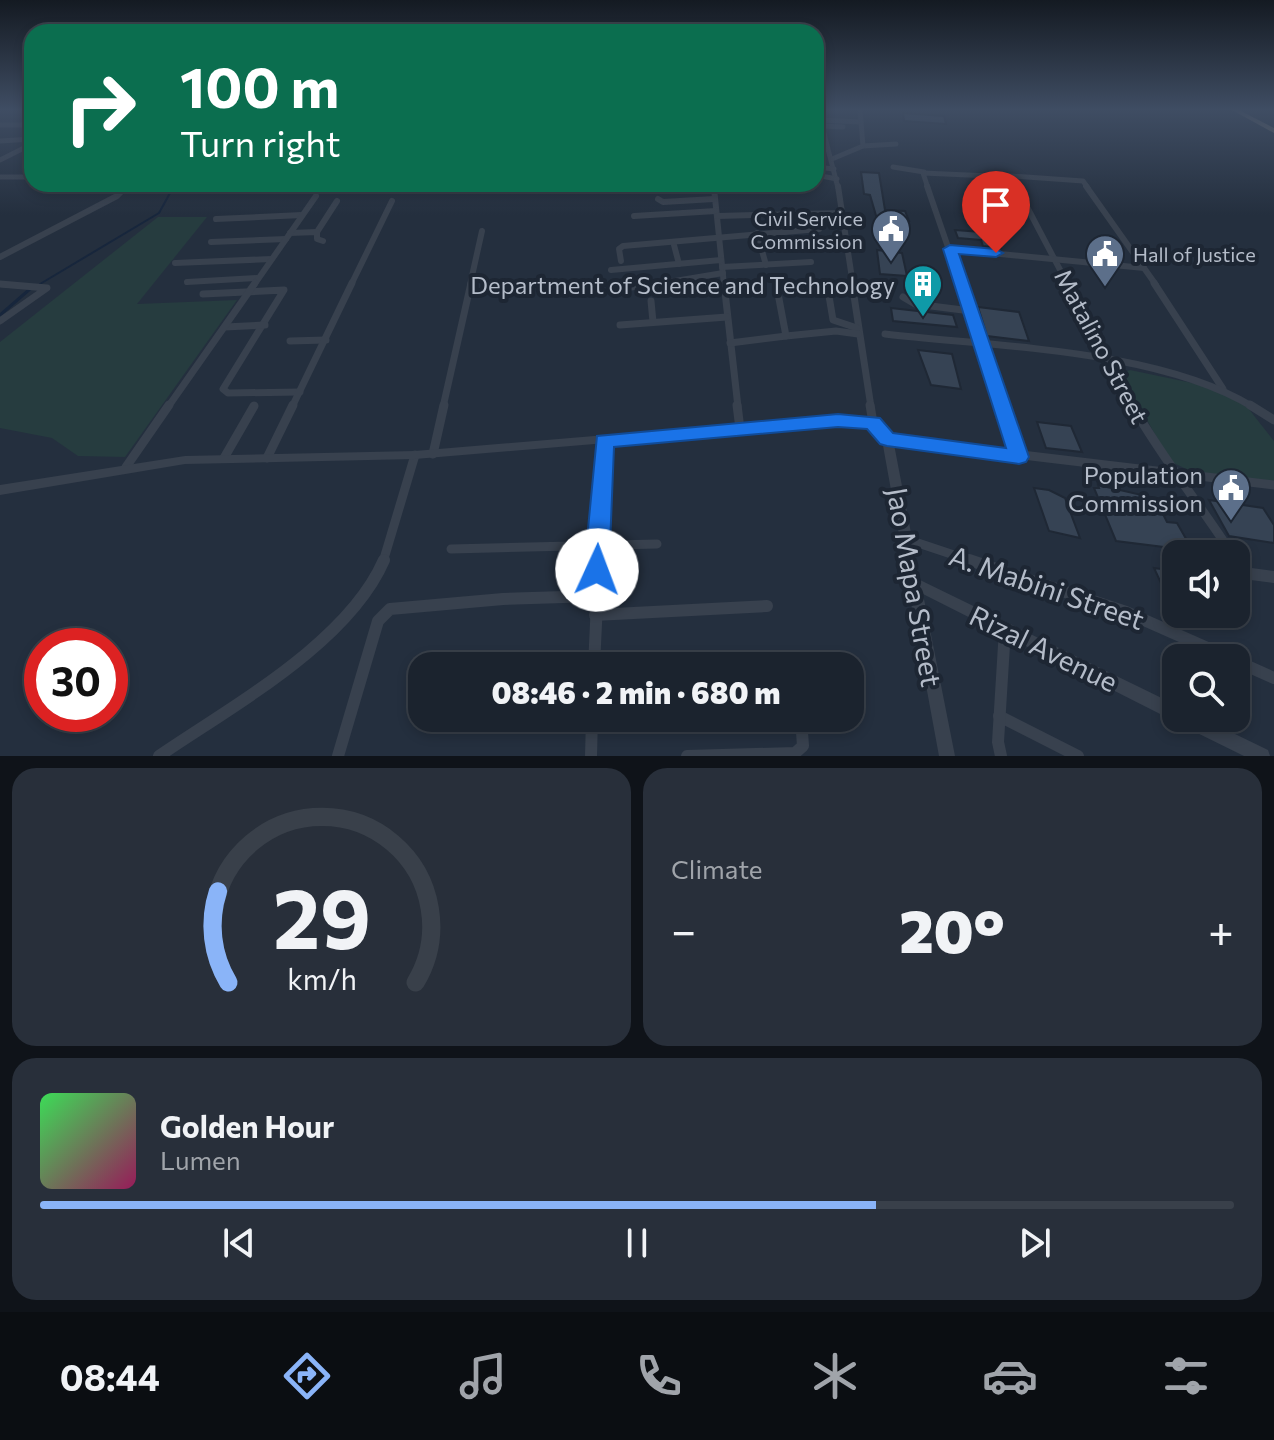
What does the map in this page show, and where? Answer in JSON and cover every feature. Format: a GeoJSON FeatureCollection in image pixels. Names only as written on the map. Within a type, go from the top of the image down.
{"type":"FeatureCollection","features":[{"type":"Feature","properties":{"kind":"street"},"geometry":{"type":"LineString","coordinates":[[827,145],[837,179],[873,423],[887,439],[1274,485]]}},
{"type":"Feature","properties":{"kind":"street"},"geometry":{"type":"LineString","coordinates":[[832,159],[863,146],[875,145]]}},
{"type":"Feature","properties":{"kind":"street"},"geometry":{"type":"LineString","coordinates":[[0,160],[24,146]]}},
{"type":"Feature","properties":{"kind":"street"},"geometry":{"type":"LineString","coordinates":[[893,167],[924,172],[1081,180],[1144,268],[1223,389]]}},
{"type":"Feature","properties":{"kind":"street"},"geometry":{"type":"LineString","coordinates":[[824,168],[834,169]]}},
{"type":"Feature","properties":{"kind":"street"},"geometry":{"type":"LineString","coordinates":[[924,172],[1019,457]]}},
{"type":"Feature","properties":{"kind":"street","name":"Matalino Street"},"geometry":{"type":"LineString","coordinates":[[1014,176],[1106,358],[1160,455],[1177,474],[1222,540]]}},
{"type":"Feature","properties":{"kind":"street"},"geometry":{"type":"LineString","coordinates":[[0,177],[24,177]]}},
{"type":"Feature","properties":{"kind":"street"},"geometry":{"type":"LineString","coordinates":[[824,177],[837,179]]}},
{"type":"Feature","properties":{"kind":"street"},"geometry":{"type":"LineString","coordinates":[[0,257],[121,192]]}},
{"type":"Feature","properties":{"kind":"street"},"geometry":{"type":"LineString","coordinates":[[714,192],[740,429]]}},
{"type":"Feature","properties":{"kind":"street"},"geometry":{"type":"LineString","coordinates":[[126,467],[316,196]]}},
{"type":"Feature","properties":{"kind":"street"},"geometry":{"type":"LineString","coordinates":[[658,199],[663,202],[714,199]]}},
{"type":"Feature","properties":{"kind":"street"},"geometry":{"type":"LineString","coordinates":[[323,241],[317,239],[317,232],[337,201]]}},
{"type":"Feature","properties":{"kind":"street"},"geometry":{"type":"LineString","coordinates":[[267,458],[392,201]]}},
{"type":"Feature","properties":{"kind":"street"},"geometry":{"type":"LineString","coordinates":[[634,216],[841,213]]}},
{"type":"Feature","properties":{"kind":"street"},"geometry":{"type":"LineString","coordinates":[[216,219],[302,215]]}},
{"type":"Feature","properties":{"kind":"street"},"geometry":{"type":"LineString","coordinates":[[227,228],[236,219]]}},
{"type":"Feature","properties":{"kind":"street"},"geometry":{"type":"LineString","coordinates":[[621,261],[619,249],[623,246],[719,235],[819,229]]}},
{"type":"Feature","properties":{"kind":"street"},"geometry":{"type":"LineString","coordinates":[[433,454],[482,231]]}},
{"type":"Feature","properties":{"kind":"street"},"geometry":{"type":"LineString","coordinates":[[211,242],[317,232]]}},
{"type":"Feature","properties":{"kind":"street"},"geometry":{"type":"LineString","coordinates":[[757,233],[766,265]]}},
{"type":"Feature","properties":{"kind":"street"},"geometry":{"type":"LineString","coordinates":[[674,245],[679,264]]}},
{"type":"Feature","properties":{"kind":"street"},"geometry":{"type":"LineString","coordinates":[[950,249],[1144,268]]}},
{"type":"Feature","properties":{"kind":"street"},"geometry":{"type":"LineString","coordinates":[[175,263],[271,259]]}},
{"type":"Feature","properties":{"kind":"street"},"geometry":{"type":"LineString","coordinates":[[611,270],[679,264],[722,267],[811,262]]}},
{"type":"Feature","properties":{"kind":"street"},"geometry":{"type":"LineString","coordinates":[[611,289],[722,267]]}},
{"type":"Feature","properties":{"kind":"street"},"geometry":{"type":"LineString","coordinates":[[187,282],[257,278]]}},
{"type":"Feature","properties":{"kind":"street"},"geometry":{"type":"LineString","coordinates":[[0,284],[35,285],[47,289],[0,321]]}},
{"type":"Feature","properties":{"kind":"street"},"geometry":{"type":"LineString","coordinates":[[786,336],[777,287],[823,291],[829,296],[833,320],[858,331]]}},
{"type":"Feature","properties":{"kind":"street"},"geometry":{"type":"LineString","coordinates":[[203,294],[284,290],[224,392],[300,392]]}},
{"type":"Feature","properties":{"kind":"street"},"geometry":{"type":"LineString","coordinates":[[903,297],[915,304],[971,311]]}},
{"type":"Feature","properties":{"kind":"street"},"geometry":{"type":"LineString","coordinates":[[651,301],[653,322]]}},
{"type":"Feature","properties":{"kind":"street"},"geometry":{"type":"LineString","coordinates":[[620,325],[727,317]]}},
{"type":"Feature","properties":{"kind":"street"},"geometry":{"type":"LineString","coordinates":[[225,327],[265,325]]}},
{"type":"Feature","properties":{"kind":"street"},"geometry":{"type":"LineString","coordinates":[[730,343],[858,331]]}},
{"type":"Feature","properties":{"kind":"street"},"geometry":{"type":"LineString","coordinates":[[885,334],[1106,358],[1223,389],[1274,420]]}},
{"type":"Feature","properties":{"kind":"street"},"geometry":{"type":"LineString","coordinates":[[290,341],[326,340]]}},
{"type":"Feature","properties":{"kind":"street"},"geometry":{"type":"LineString","coordinates":[[224,458],[254,406]]}},
{"type":"Feature","properties":{"kind":"street"},"geometry":{"type":"LineString","coordinates":[[0,490],[126,467],[224,458],[415,455],[838,421],[873,423]]}},
{"type":"Feature","properties":{"kind":"street","name":"Jao Mapa Street"},"geometry":{"type":"LineString","coordinates":[[887,439],[947,756]]}},
{"type":"Feature","properties":{"kind":"street"},"geometry":{"type":"LineString","coordinates":[[594,652],[604,441]]}},
{"type":"Feature","properties":{"kind":"street"},"geometry":{"type":"LineString","coordinates":[[159,756],[273,675],[358,601],[375,581],[384,558],[415,455]]}},
{"type":"Feature","properties":{"kind":"street","name":"A. Mabini Street"},"geometry":{"type":"LineString","coordinates":[[906,539],[1126,612],[1198,644]]}},
{"type":"Feature","properties":{"kind":"street"},"geometry":{"type":"LineString","coordinates":[[451,549],[657,544]]}},
{"type":"Feature","properties":{"kind":"street"},"geometry":{"type":"LineString","coordinates":[[1250,574],[1274,577]]}},
{"type":"Feature","properties":{"kind":"street","name":"Rizal Avenue"},"geometry":{"type":"LineString","coordinates":[[912,582],[1162,706]]}},
{"type":"Feature","properties":{"kind":"street"},"geometry":{"type":"LineString","coordinates":[[338,756],[378,621],[390,609],[503,599],[596,596]]}},
{"type":"Feature","properties":{"kind":"street"},"geometry":{"type":"LineString","coordinates":[[595,615],[767,606]]}},
{"type":"Feature","properties":{"kind":"street"},"geometry":{"type":"LineString","coordinates":[[1001,756],[999,716],[1005,629]]}},
{"type":"Feature","properties":{"kind":"street"},"geometry":{"type":"LineString","coordinates":[[1250,667],[1274,678]]}},
{"type":"Feature","properties":{"kind":"street"},"geometry":{"type":"LineString","coordinates":[[999,716],[1078,756]]}},
{"type":"Feature","properties":{"kind":"street"},"geometry":{"type":"LineString","coordinates":[[591,756],[592,732]]}},
{"type":"Feature","properties":{"kind":"street"},"geometry":{"type":"LineString","coordinates":[[687,756],[795,753],[803,746],[802,732]]}},
{"type":"Feature","properties":{"kind":"street"},"geometry":{"type":"LineString","coordinates":[[1213,732],[1262,756]]}},
{"type":"Feature","properties":{"kind":"green space"},"geometry":{"type":"Polygon","coordinates":[[[158,217],[207,217],[137,304],[237,300],[125,457],[78,456],[52,438],[0,428],[0,342],[158,217]]]}},
{"type":"Feature","properties":{"kind":"green space"},"geometry":{"type":"Polygon","coordinates":[[[1130,370],[1216,388],[1248,408],[1274,441],[1274,481],[1190,471],[1170,461],[1124,379],[1122,373],[1130,370]]]}},
{"type":"Feature","properties":{"kind":"building"},"geometry":{"type":"Polygon","coordinates":[[[861,172],[879,173],[885,210],[905,211],[909,221],[877,219],[870,195],[864,194],[861,172]]]}},
{"type":"Feature","properties":{"kind":"building"},"geometry":{"type":"Polygon","coordinates":[[[955,230],[995,233],[1001,248],[983,246],[981,240],[958,238],[955,230]]]}},
{"type":"Feature","properties":{"kind":"building","name":"Civil Service Commission"},"geometry":{"type":"Polygon","coordinates":[[[877,250],[902,253],[907,276],[880,274],[877,250]]]}},
{"type":"Feature","properties":{"kind":"building"},"geometry":{"type":"Polygon","coordinates":[[[978,307],[1019,312],[1029,341],[987,336],[978,307]]]}},
{"type":"Feature","properties":{"kind":"building","name":"Department of Science and Technology"},"geometry":{"type":"Polygon","coordinates":[[[891,308],[953,315],[957,327],[893,321],[891,308]]]}},
{"type":"Feature","properties":{"kind":"building"},"geometry":{"type":"Polygon","coordinates":[[[918,350],[952,354],[961,389],[931,385],[918,350]]]}},
{"type":"Feature","properties":{"kind":"building"},"geometry":{"type":"Polygon","coordinates":[[[1037,422],[1071,426],[1082,452],[1046,448],[1037,422]]]}},
{"type":"Feature","properties":{"kind":"building"},"geometry":{"type":"Polygon","coordinates":[[[1098,485],[1155,498],[1167,522],[1177,523],[1187,540],[1162,540],[1162,547],[1116,541],[1094,488],[1099,488],[1098,485]]]}},
{"type":"Feature","properties":{"kind":"building"},"geometry":{"type":"Polygon","coordinates":[[[1034,488],[1049,490],[1065,498],[1080,538],[1049,531],[1034,488]]]}},
{"type":"Feature","properties":{"kind":"building","name":"Population Commission"},"geometry":{"type":"Polygon","coordinates":[[[1209,500],[1263,508],[1274,525],[1274,543],[1229,536],[1209,500]]]}},
{"type":"Feature","properties":{"kind":"building"},"geometry":{"type":"Polygon","coordinates":[[[1154,568],[1162,569],[1162,585],[1154,568]]]}},
{"type":"Feature","properties":{"kind":"waterway"},"geometry":{"type":"LineString","coordinates":[[40,284],[159,213],[171,192]]}},
{"type":"Feature","properties":{"kind":"waterway"},"geometry":{"type":"LineString","coordinates":[[0,315],[30,289]]}},
{"type":"Feature","properties":{"kind":"place","name":"Civil Service Commission"},"geometry":{"type":"Point","coordinates":[891,263]}},
{"type":"Feature","properties":{"kind":"place","name":"Hall of Justice"},"geometry":{"type":"Point","coordinates":[1105,288]}},
{"type":"Feature","properties":{"kind":"place","name":"Department of Science and Technology"},"geometry":{"type":"Point","coordinates":[923,318]}},
{"type":"Feature","properties":{"kind":"place","name":"Population Commission"},"geometry":{"type":"Point","coordinates":[1231,522]}},
{"type":"Feature","properties":{"kind":"route"},"geometry":{"type":"LineString","coordinates":[[597,570],[604,441],[838,421],[873,423],[887,439],[1019,457],[950,249],[996,253]]}}]}
